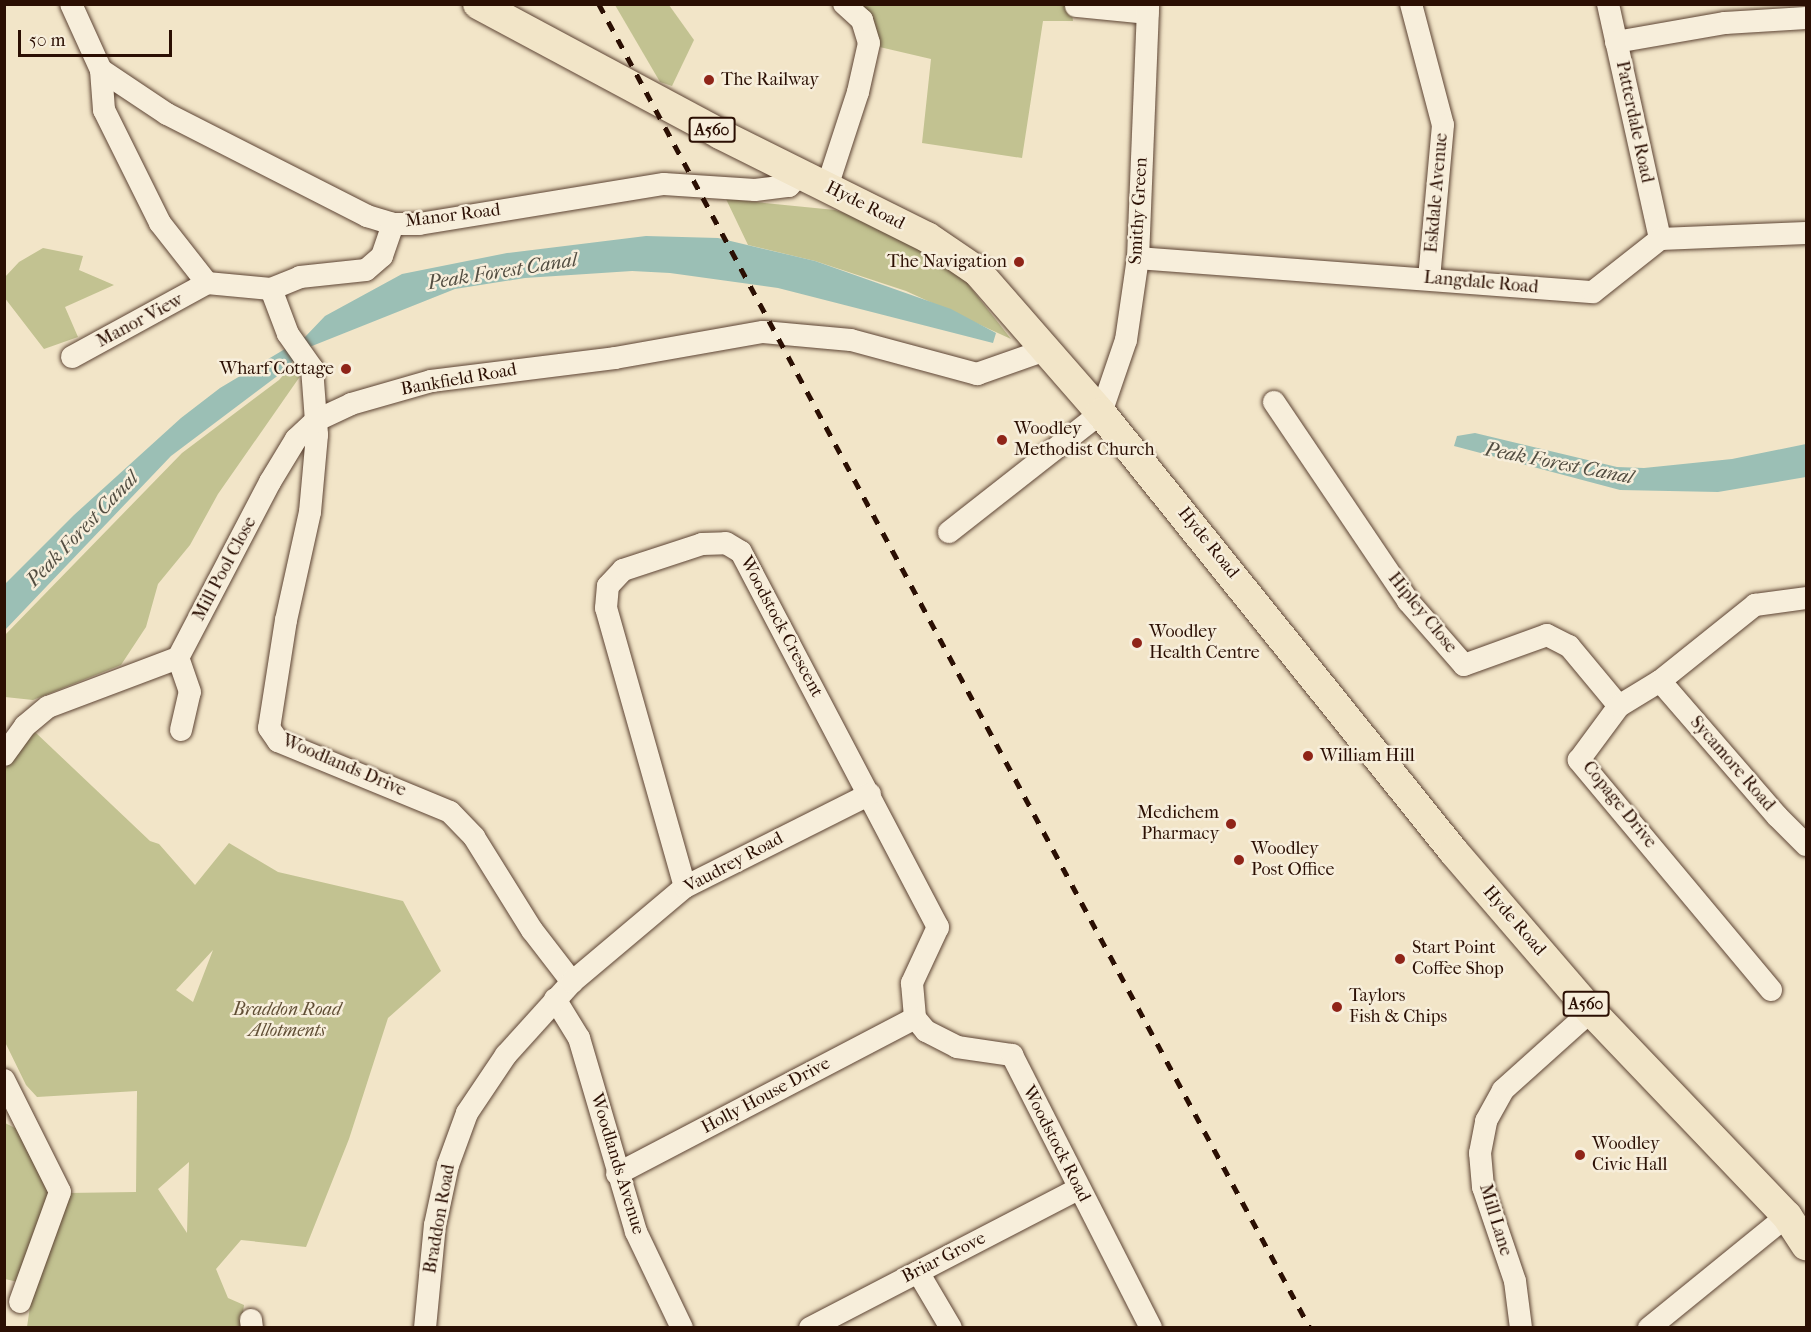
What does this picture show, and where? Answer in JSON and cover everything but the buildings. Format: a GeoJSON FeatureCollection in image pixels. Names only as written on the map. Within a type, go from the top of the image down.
{"type":"FeatureCollection","features":[{"type":"Feature","properties":{"kind":"main road","name":"Hyde Road"},"geometry":{"type":"LineString","coordinates":[[478,4],[800,174],[927,237],[977,271],[1048,349],[1268,616],[1393,780],[1592,1011],[1787,1216],[1806,1245]]}},
{"type":"Feature","properties":{"kind":"street"},"geometry":{"type":"LineString","coordinates":[[71,4],[101,70],[104,110],[160,223],[207,283],[271,289],[300,277],[366,270],[382,256],[393,224]]}},
{"type":"Feature","properties":{"kind":"street"},"geometry":{"type":"LineString","coordinates":[[827,187],[858,92],[869,42],[862,20],[844,4]]}},
{"type":"Feature","properties":{"kind":"street","name":"Eskdale Avenue"},"geometry":{"type":"LineString","coordinates":[[1411,4],[1443,125],[1429,278]]}},
{"type":"Feature","properties":{"kind":"street","name":"Patterdale Road"},"geometry":{"type":"LineString","coordinates":[[1608,4],[1660,239]]}},
{"type":"Feature","properties":{"kind":"street"},"geometry":{"type":"LineString","coordinates":[[1076,6],[1148,9]]}},
{"type":"Feature","properties":{"kind":"street","name":"Smithy Green"},"geometry":{"type":"LineString","coordinates":[[1101,413],[1126,339],[1138,258],[1148,9]]}},
{"type":"Feature","properties":{"kind":"street"},"geometry":{"type":"LineString","coordinates":[[1616,42],[1725,22],[1806,18]]}},
{"type":"Feature","properties":{"kind":"street","name":"Manor Road"},"geometry":{"type":"LineString","coordinates":[[101,70],[167,114],[367,216],[393,224],[420,224],[664,184],[755,190],[789,186],[800,174]]}},
{"type":"Feature","properties":{"kind":"street"},"geometry":{"type":"LineString","coordinates":[[1660,239],[1806,233]]}},
{"type":"Feature","properties":{"kind":"street","name":"Langdale Road"},"geometry":{"type":"LineString","coordinates":[[1138,258],[1593,292],[1660,239]]}},
{"type":"Feature","properties":{"kind":"street","name":"Manor View"},"geometry":{"type":"LineString","coordinates":[[72,357],[207,283]]}},
{"type":"Feature","properties":{"kind":"street"},"geometry":{"type":"LineString","coordinates":[[271,289],[288,334],[312,368],[315,421]]}},
{"type":"Feature","properties":{"kind":"street","name":"Bankfield Road"},"geometry":{"type":"LineString","coordinates":[[315,421],[351,404],[431,381],[615,358],[763,332],[851,340],[977,374],[1048,349]]}},
{"type":"Feature","properties":{"kind":"street","name":"Hipley Close"},"geometry":{"type":"LineString","coordinates":[[1274,402],[1408,601],[1464,665],[1547,634],[1569,646],[1619,706]]}},
{"type":"Feature","properties":{"kind":"street"},"geometry":{"type":"LineString","coordinates":[[950,532],[1101,413]]}},
{"type":"Feature","properties":{"kind":"street","name":"Mill Pool Close"},"geometry":{"type":"LineString","coordinates":[[178,658],[270,482],[296,439],[315,421]]}},
{"type":"Feature","properties":{"kind":"street","name":"Woodlands Drive"},"geometry":{"type":"LineString","coordinates":[[315,421],[317,435],[309,512],[286,620],[269,728],[279,741],[450,812],[474,837],[532,930],[572,982]]}},
{"type":"Feature","properties":{"kind":"street","name":"Woodstock Crescent"},"geometry":{"type":"LineString","coordinates":[[685,886],[606,608],[608,586],[623,570],[702,544],[726,543],[741,552],[938,927],[912,983],[915,1018]]}},
{"type":"Feature","properties":{"kind":"street","name":"Copage Drive"},"geometry":{"type":"LineString","coordinates":[[1771,990],[1579,760],[1619,706],[1660,681],[1755,605],[1806,598]]}},
{"type":"Feature","properties":{"kind":"street"},"geometry":{"type":"LineString","coordinates":[[4,755],[25,726],[48,708],[178,658],[189,692],[181,729]]}},
{"type":"Feature","properties":{"kind":"street","name":"Sycamore Road"},"geometry":{"type":"LineString","coordinates":[[1660,681],[1777,816],[1806,844]]}},
{"type":"Feature","properties":{"kind":"street","name":"Vaudrey Road"},"geometry":{"type":"LineString","coordinates":[[555,999],[685,886],[870,794]]}},
{"type":"Feature","properties":{"kind":"street","name":"Woodlands Avenue"},"geometry":{"type":"LineString","coordinates":[[555,999],[579,1038],[617,1174],[636,1232],[682,1328]]}},
{"type":"Feature","properties":{"kind":"street","name":"Braddon Road"},"geometry":{"type":"LineString","coordinates":[[425,1328],[435,1225],[448,1165],[467,1113],[506,1055],[555,999]]}},
{"type":"Feature","properties":{"kind":"street","name":"Mill Lane"},"geometry":{"type":"LineString","coordinates":[[1521,1328],[1515,1281],[1483,1187],[1480,1153],[1486,1121],[1503,1090],[1592,1011]]}},
{"type":"Feature","properties":{"kind":"street","name":"Holly House Drive"},"geometry":{"type":"LineString","coordinates":[[617,1174],[915,1018]]}},
{"type":"Feature","properties":{"kind":"street","name":"Woodstock Road"},"geometry":{"type":"LineString","coordinates":[[915,1018],[926,1031],[957,1047],[1012,1055],[1078,1189],[1151,1328]]}},
{"type":"Feature","properties":{"kind":"street"},"geometry":{"type":"LineString","coordinates":[[4,1080],[60,1192],[20,1302]]}},
{"type":"Feature","properties":{"kind":"street","name":"Briar Grove"},"geometry":{"type":"LineString","coordinates":[[810,1328],[1078,1189]]}},
{"type":"Feature","properties":{"kind":"street"},"geometry":{"type":"LineString","coordinates":[[1649,1328],[1787,1216]]}},
{"type":"Feature","properties":{"kind":"street"},"geometry":{"type":"LineString","coordinates":[[918,1272],[951,1328]]}},
{"type":"Feature","properties":{"kind":"green space"},"geometry":{"type":"Polygon","coordinates":[[[615,5],[669,5],[694,40],[672,86],[660,82],[615,5]]]}},
{"type":"Feature","properties":{"kind":"green space"},"geometry":{"type":"Polygon","coordinates":[[[852,5],[1071,5],[1073,21],[1043,21],[1022,158],[922,143],[931,59],[871,45],[852,5]]]}},
{"type":"Feature","properties":{"kind":"green space"},"geometry":{"type":"Polygon","coordinates":[[[726,199],[835,210],[869,221],[960,274],[1011,339],[906,291],[815,261],[748,245],[726,199]]]}},
{"type":"Feature","properties":{"kind":"green space"},"geometry":{"type":"Polygon","coordinates":[[[43,248],[83,256],[79,270],[114,285],[65,307],[78,337],[44,349],[4,297],[5,277],[19,262],[43,248]]]}},
{"type":"Feature","properties":{"kind":"green space"},"geometry":{"type":"Polygon","coordinates":[[[296,361],[312,368],[301,375],[218,494],[190,545],[158,584],[146,627],[121,665],[33,700],[5,697],[4,636],[182,453],[279,380],[296,361]]]}},
{"type":"Feature","properties":{"kind":"green space","name":"Braddon Road Allotments"},"geometry":{"type":"Polygon","coordinates":[[[35,732],[150,841],[159,844],[195,885],[229,843],[278,872],[403,901],[441,971],[388,1018],[349,1139],[306,1247],[241,1240],[216,1269],[228,1298],[244,1305],[241,1327],[27,1327],[33,1286],[67,1193],[136,1192],[137,1091],[37,1097],[26,1085],[5,1042],[5,769],[35,732]],[[213,950],[176,990],[193,1002],[213,950]],[[189,1162],[158,1189],[187,1233],[189,1162]]]}},
{"type":"Feature","properties":{"kind":"green space"},"geometry":{"type":"Polygon","coordinates":[[[5,1123],[31,1136],[54,1194],[22,1283],[5,1279],[5,1123]]]}},
{"type":"Feature","properties":{"kind":"water","name":"Peak Forest Canal"},"geometry":{"type":"Polygon","coordinates":[[[646,236],[718,238],[815,261],[951,309],[996,333],[993,343],[778,288],[670,273],[632,271],[525,278],[455,289],[307,348],[276,377],[171,456],[5,630],[4,585],[74,515],[181,418],[220,388],[305,337],[325,316],[402,274],[507,253],[646,236]]]}},
{"type":"Feature","properties":{"kind":"water","name":"Peak Forest Canal"},"geometry":{"type":"Polygon","coordinates":[[[1475,433],[1617,467],[1644,468],[1732,459],[1806,444],[1806,477],[1718,492],[1620,490],[1454,446],[1457,436],[1475,433]]]}},
{"type":"Feature","properties":{"kind":"railway"},"geometry":{"type":"LineString","coordinates":[[599,4],[1310,1328]]}},
{"type":"Feature","properties":{"kind":"place","name":"The Railway"},"geometry":{"type":"Point","coordinates":[709,80]}},
{"type":"Feature","properties":{"kind":"place","name":"The Navigation"},"geometry":{"type":"Point","coordinates":[1019,262]}},
{"type":"Feature","properties":{"kind":"place","name":"Wharf Cottage"},"geometry":{"type":"Point","coordinates":[346,369]}},
{"type":"Feature","properties":{"kind":"place","name":"Woodley Methodist Church"},"geometry":{"type":"Point","coordinates":[1002,440]}},
{"type":"Feature","properties":{"kind":"place","name":"Woodley Health Centre"},"geometry":{"type":"Point","coordinates":[1137,643]}},
{"type":"Feature","properties":{"kind":"place","name":"William Hill"},"geometry":{"type":"Point","coordinates":[1308,756]}},
{"type":"Feature","properties":{"kind":"place","name":"Medichem Pharmacy"},"geometry":{"type":"Point","coordinates":[1231,824]}},
{"type":"Feature","properties":{"kind":"place","name":"Woodley Post Office"},"geometry":{"type":"Point","coordinates":[1239,860]}},
{"type":"Feature","properties":{"kind":"place","name":"Start Point Coffee Shop"},"geometry":{"type":"Point","coordinates":[1400,959]}},
{"type":"Feature","properties":{"kind":"place","name":"Taylors Fish & Chips"},"geometry":{"type":"Point","coordinates":[1337,1007]}},
{"type":"Feature","properties":{"kind":"place","name":"Woodley Civic Hall"},"geometry":{"type":"Point","coordinates":[1580,1155]}}]}
